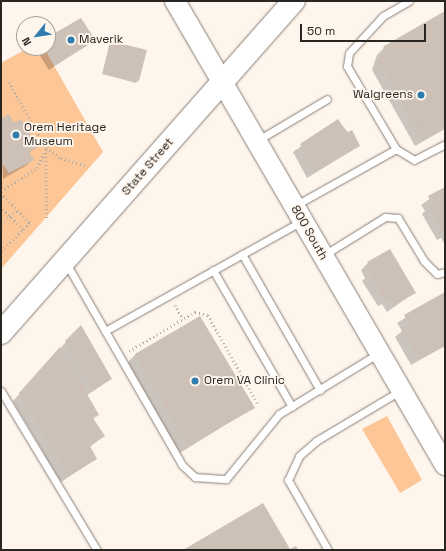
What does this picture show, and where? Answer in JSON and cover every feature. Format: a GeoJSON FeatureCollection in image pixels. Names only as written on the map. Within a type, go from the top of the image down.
{"type":"FeatureCollection","features":[{"type":"Feature","properties":{"kind":"main road","name":"800 South"},"geometry":{"type":"LineString","coordinates":[[175,1],[445,465]]}},
{"type":"Feature","properties":{"kind":"main road","name":"State Street"},"geometry":{"type":"LineString","coordinates":[[1,333],[294,1]]}},
{"type":"Feature","properties":{"kind":"lane"},"geometry":{"type":"LineString","coordinates":[[408,1],[383,16],[349,53],[347,66],[396,149],[414,160],[445,144]]}},
{"type":"Feature","properties":{"kind":"lane"},"geometry":{"type":"LineString","coordinates":[[256,142],[327,99]]}},
{"type":"Feature","properties":{"kind":"lane"},"geometry":{"type":"LineString","coordinates":[[104,331],[242,254],[298,213],[396,149]]}},
{"type":"Feature","properties":{"kind":"lane"},"geometry":{"type":"LineString","coordinates":[[323,256],[385,217],[398,218],[424,262],[437,274],[445,272]]}},
{"type":"Feature","properties":{"kind":"lane"},"geometry":{"type":"LineString","coordinates":[[242,254],[320,390]]}},
{"type":"Feature","properties":{"kind":"lane"},"geometry":{"type":"LineString","coordinates":[[65,261],[182,466],[195,477],[226,479],[278,414],[380,353]]}},
{"type":"Feature","properties":{"kind":"lane"},"geometry":{"type":"LineString","coordinates":[[213,270],[292,407]]}},
{"type":"Feature","properties":{"kind":"lane"},"geometry":{"type":"LineString","coordinates":[[328,550],[288,480],[299,456],[316,441],[401,390]]}},
{"type":"Feature","properties":{"kind":"lane"},"geometry":{"type":"LineString","coordinates":[[1,391],[97,550]]}},
{"type":"Feature","properties":{"kind":"path"},"geometry":{"type":"LineString","coordinates":[[9,82],[46,148],[61,158],[88,166]]}},
{"type":"Feature","properties":{"kind":"path"},"geometry":{"type":"LineString","coordinates":[[1,251],[30,223],[1,192],[37,168],[46,148]]}},
{"type":"Feature","properties":{"kind":"path"},"geometry":{"type":"LineString","coordinates":[[46,148],[48,218]]}},
{"type":"Feature","properties":{"kind":"path"},"geometry":{"type":"LineString","coordinates":[[1,208],[23,230]]}},
{"type":"Feature","properties":{"kind":"path"},"geometry":{"type":"LineString","coordinates":[[1,225],[17,210]]}},
{"type":"Feature","properties":{"kind":"path"},"geometry":{"type":"LineString","coordinates":[[129,351],[195,312],[208,315],[259,406]]}},
{"type":"Feature","properties":{"kind":"shaded area"},"geometry":{"type":"Polygon","coordinates":[[[16,55],[16,56],[49,56],[103,152],[1,269],[1,63],[16,55]]]}},
{"type":"Feature","properties":{"kind":"shaded area"},"geometry":{"type":"Polygon","coordinates":[[[387,416],[422,480],[400,493],[362,429],[387,416]]]}},
{"type":"Feature","properties":{"kind":"building","name":"Walgreens"},"geometry":{"type":"Polygon","coordinates":[[[445,11],[445,127],[423,140],[379,62],[384,46],[445,11]]]}},
{"type":"Feature","properties":{"kind":"building","name":"Maverik"},"geometry":{"type":"Polygon","coordinates":[[[81,18],[94,38],[93,42],[56,65],[50,56],[56,56],[56,32],[81,18]]]}},
{"type":"Feature","properties":{"kind":"building","name":"Maverik"},"geometry":{"type":"Polygon","coordinates":[[[110,41],[147,50],[139,81],[103,73],[110,41]]]}},
{"type":"Feature","properties":{"kind":"building","name":"Orem Heritage Museum"},"geometry":{"type":"Polygon","coordinates":[[[9,114],[14,123],[21,119],[37,147],[29,152],[34,160],[9,173],[1,162],[1,119],[9,114]]]}},
{"type":"Feature","properties":{"kind":"building"},"geometry":{"type":"Polygon","coordinates":[[[338,119],[346,133],[352,130],[360,146],[315,172],[300,144],[338,119]]]}},
{"type":"Feature","properties":{"kind":"building"},"geometry":{"type":"Polygon","coordinates":[[[445,187],[445,234],[429,205],[432,204],[428,196],[445,187]]]}},
{"type":"Feature","properties":{"kind":"building"},"geometry":{"type":"Polygon","coordinates":[[[390,249],[416,293],[394,305],[389,297],[385,300],[369,272],[372,270],[367,262],[390,249]]]}},
{"type":"Feature","properties":{"kind":"building"},"geometry":{"type":"Polygon","coordinates":[[[445,292],[445,346],[419,359],[402,329],[410,325],[404,315],[445,292]]]}},
{"type":"Feature","properties":{"kind":"building","name":"Orem VA Clinic"},"geometry":{"type":"Polygon","coordinates":[[[200,316],[255,408],[188,446],[135,354],[200,316]]]}},
{"type":"Feature","properties":{"kind":"building"},"geometry":{"type":"Polygon","coordinates":[[[81,325],[112,379],[93,390],[65,341],[81,325]]]}},
{"type":"Feature","properties":{"kind":"building"},"geometry":{"type":"Polygon","coordinates":[[[60,347],[99,415],[93,418],[105,436],[90,446],[97,459],[69,476],[19,393],[60,347]]]}},
{"type":"Feature","properties":{"kind":"building"},"geometry":{"type":"Polygon","coordinates":[[[263,503],[290,549],[296,546],[298,550],[183,550],[263,503]]]}},
{"type":"Feature","properties":{"kind":"place","name":"Maverik"},"geometry":{"type":"Point","coordinates":[71,40]}},
{"type":"Feature","properties":{"kind":"place","name":"Walgreens"},"geometry":{"type":"Point","coordinates":[421,95]}},
{"type":"Feature","properties":{"kind":"place","name":"Orem Heritage Museum"},"geometry":{"type":"Point","coordinates":[16,135]}},
{"type":"Feature","properties":{"kind":"place","name":"Orem VA Clinic"},"geometry":{"type":"Point","coordinates":[195,381]}}]}
